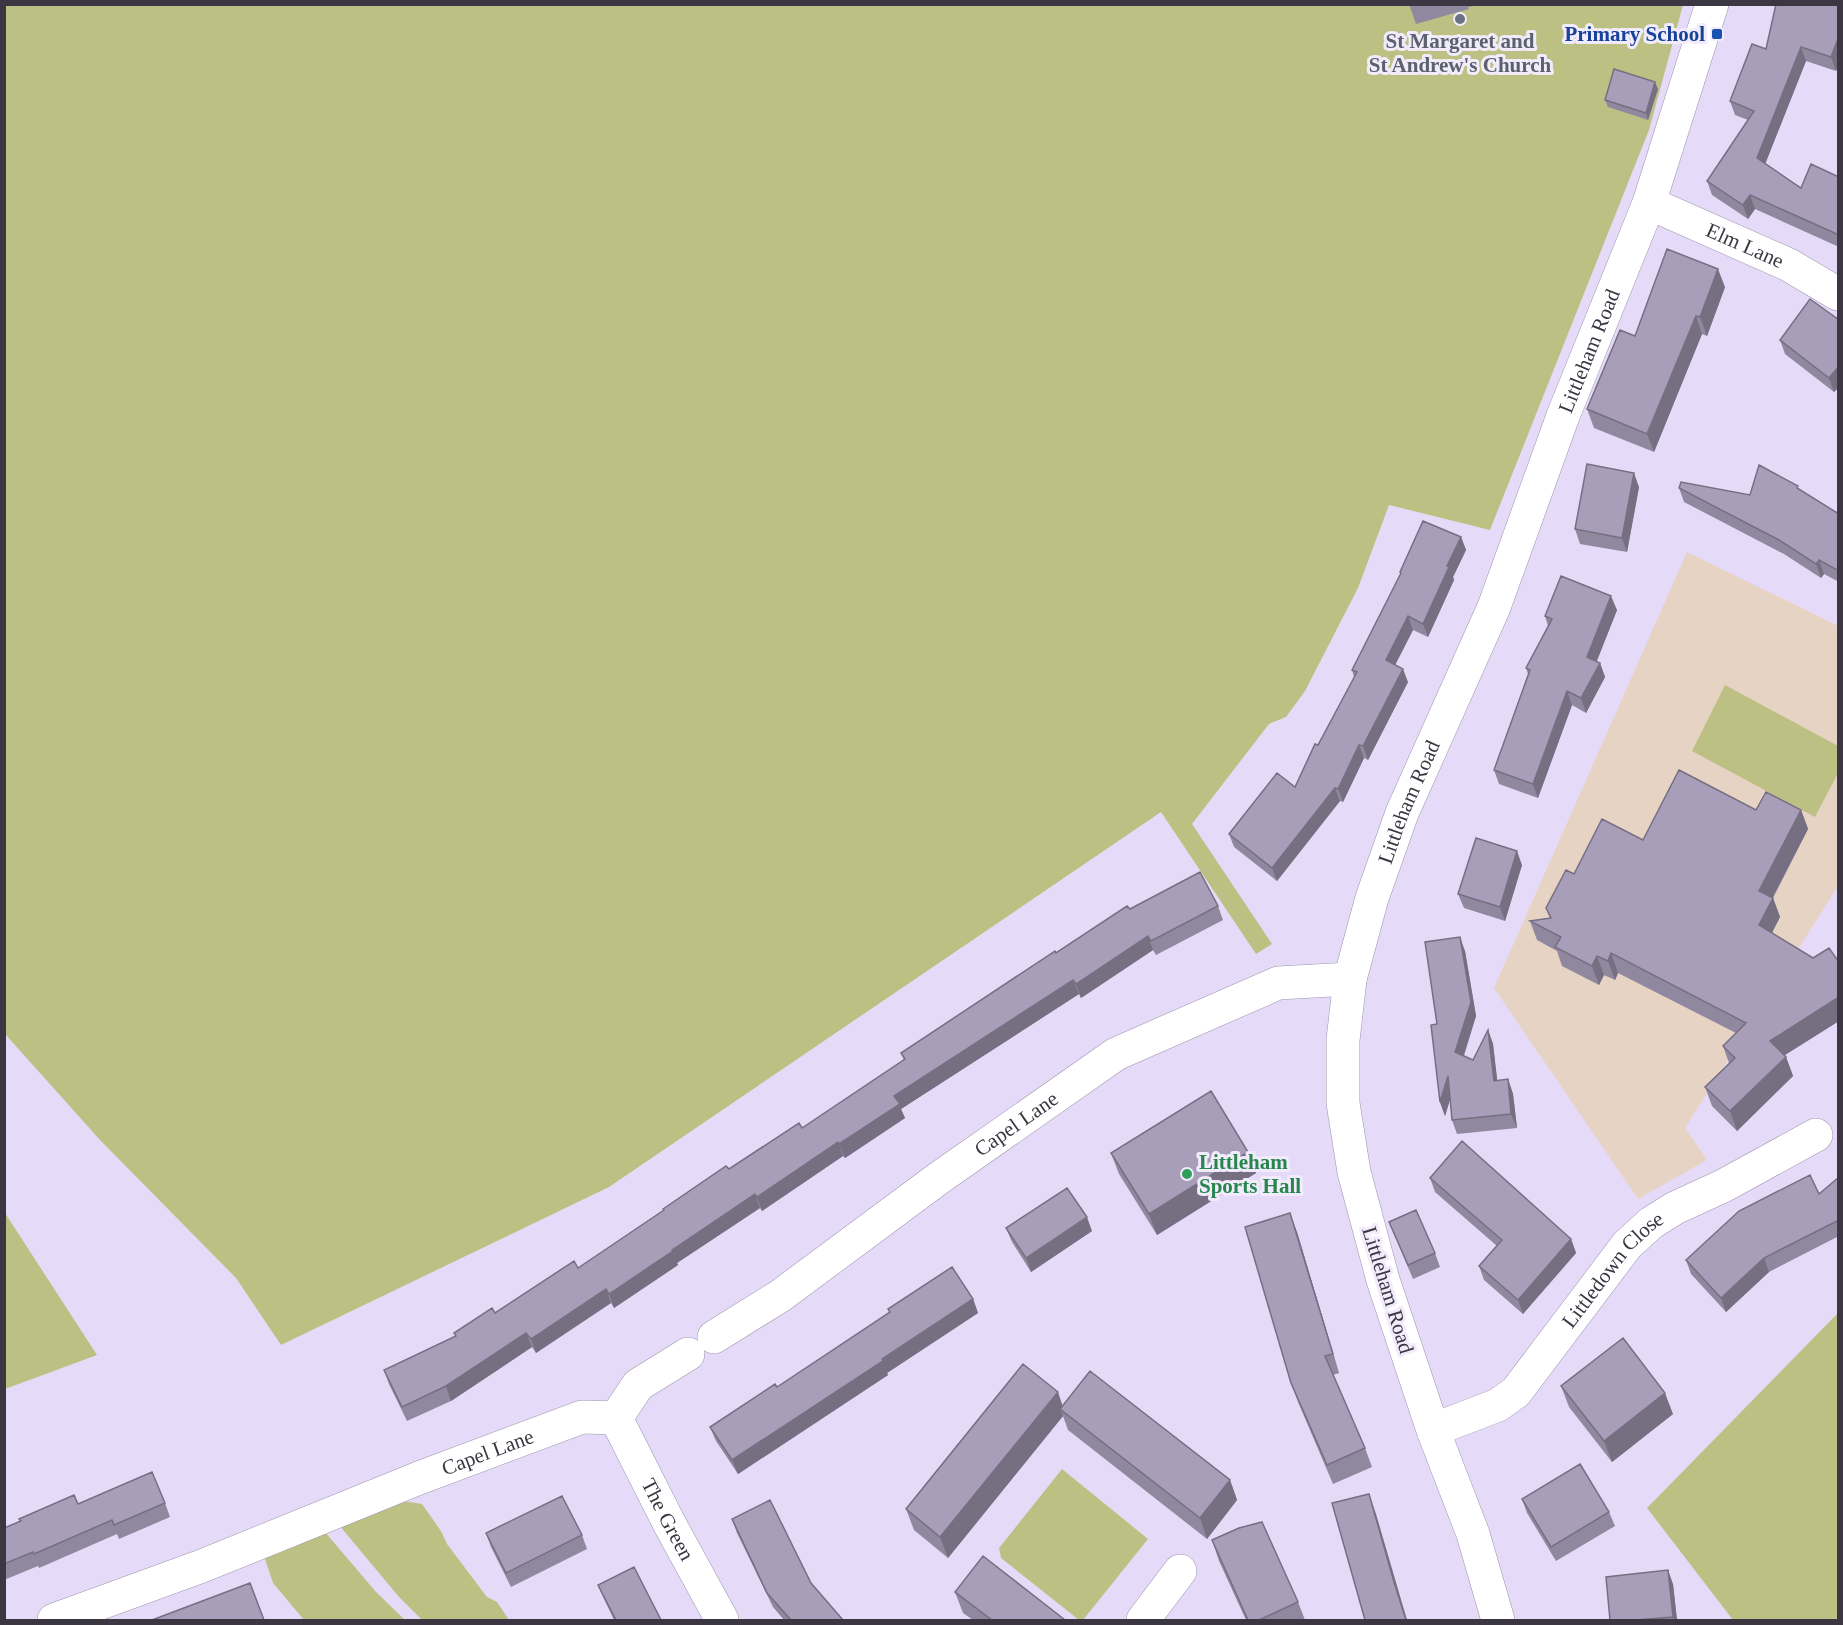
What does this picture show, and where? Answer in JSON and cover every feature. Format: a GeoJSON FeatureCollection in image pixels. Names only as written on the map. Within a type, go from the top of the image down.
{"type":"FeatureCollection","features":[{"type":"Feature","properties":{"kind":"street","name":"Littleham Road"},"geometry":{"type":"LineString","coordinates":[[1498,1620],[1473,1534],[1433,1430],[1383,1280],[1354,1172],[1343,1103],[1343,1040],[1350,979],[1372,898],[1402,813],[1494,607],[1563,416],[1649,202],[1712,4]]}},
{"type":"Feature","properties":{"kind":"street","name":"Elm Lane"},"geometry":{"type":"LineString","coordinates":[[1649,202],[1789,265],[1839,294]]}},
{"type":"Feature","properties":{"kind":"street","name":"Capel Lane"},"geometry":{"type":"LineString","coordinates":[[54,1620],[202,1566],[582,1417],[616,1418],[638,1385],[780,1296],[939,1178],[1116,1054],[1278,983],[1350,979]]}},
{"type":"Feature","properties":{"kind":"street","name":"Littledown Close"},"geometry":{"type":"LineString","coordinates":[[1433,1430],[1498,1405],[1516,1392],[1627,1245],[1651,1223],[1675,1208],[1722,1186],[1816,1135]]}},
{"type":"Feature","properties":{"kind":"street","name":"The Green"},"geometry":{"type":"LineString","coordinates":[[616,1418],[669,1523],[722,1620]]}},
{"type":"Feature","properties":{"kind":"street"},"geometry":{"type":"LineString","coordinates":[[1155,1615],[1179,1571]]}},
{"type":"Feature","properties":{"kind":"shaded area"},"geometry":{"type":"Polygon","coordinates":[[[1687,552],[1838,626],[1838,886],[1685,1128],[1707,1160],[1638,1199],[1494,988],[1687,552]]]}},
{"type":"Feature","properties":{"kind":"green space"},"geometry":{"type":"Polygon","coordinates":[[[4,5],[1683,5],[1649,130],[1490,530],[1389,505],[1358,588],[1305,691],[1286,717],[1269,724],[1192,824],[1272,944],[1256,954],[1161,812],[609,1187],[281,1345],[236,1278],[100,1140],[5,1034],[4,5]]]}},
{"type":"Feature","properties":{"kind":"green space"},"geometry":{"type":"Polygon","coordinates":[[[1725,685],[1838,746],[1838,773],[1815,817],[1692,751],[1725,685]]]}},
{"type":"Feature","properties":{"kind":"green space"},"geometry":{"type":"Polygon","coordinates":[[[5,1213],[97,1355],[4,1389],[5,1213]]]}},
{"type":"Feature","properties":{"kind":"green space"},"geometry":{"type":"Polygon","coordinates":[[[1838,1313],[1838,1620],[1733,1620],[1647,1508],[1838,1313]]]}},
{"type":"Feature","properties":{"kind":"green space"},"geometry":{"type":"Polygon","coordinates":[[[1062,1469],[1148,1539],[1083,1620],[1079,1620],[1001,1558],[999,1548],[1062,1469]]]}},
{"type":"Feature","properties":{"kind":"green space"},"geometry":{"type":"Polygon","coordinates":[[[403,1501],[422,1504],[441,1531],[447,1544],[487,1597],[497,1602],[509,1620],[422,1620],[399,1597],[339,1525],[403,1501]]]}},
{"type":"Feature","properties":{"kind":"green space"},"geometry":{"type":"Polygon","coordinates":[[[325,1532],[376,1592],[405,1620],[304,1620],[273,1583],[264,1556],[325,1532]]]}},
{"type":"Feature","properties":{"kind":"building"},"geometry":{"type":"Polygon","coordinates":[[[1776,4],[1839,4],[1839,36],[1831,57],[1801,47],[1757,158],[1801,188],[1811,164],[1839,177],[1839,235],[1750,195],[1743,205],[1707,181],[1754,111],[1730,101],[1752,44],[1766,49],[1776,4]]]}},
{"type":"Feature","properties":{"kind":"building"},"geometry":{"type":"Polygon","coordinates":[[[1614,69],[1655,82],[1646,113],[1605,100],[1614,69]]]}},
{"type":"Feature","properties":{"kind":"building"},"geometry":{"type":"Polygon","coordinates":[[[1667,249],[1718,269],[1700,317],[1696,316],[1647,434],[1587,409],[1620,330],[1635,336],[1667,249]]]}},
{"type":"Feature","properties":{"kind":"building"},"geometry":{"type":"Polygon","coordinates":[[[1810,299],[1839,320],[1839,366],[1829,378],[1780,340],[1810,299]]]}},
{"type":"Feature","properties":{"kind":"building"},"geometry":{"type":"Polygon","coordinates":[[[1587,464],[1634,473],[1622,538],[1575,529],[1587,464]]]}},
{"type":"Feature","properties":{"kind":"building"},"geometry":{"type":"Polygon","coordinates":[[[1759,465],[1798,486],[1797,488],[1839,514],[1839,571],[1819,560],[1816,564],[1779,540],[1679,488],[1681,482],[1750,495],[1759,465]]]}},
{"type":"Feature","properties":{"kind":"building"},"geometry":{"type":"Polygon","coordinates":[[[1423,521],[1461,537],[1447,566],[1449,567],[1423,624],[1408,616],[1386,660],[1403,669],[1363,746],[1359,745],[1338,789],[1335,788],[1272,868],[1229,834],[1277,773],[1295,787],[1315,744],[1318,745],[1357,672],[1352,670],[1401,573],[1423,521]]]}},
{"type":"Feature","properties":{"kind":"building"},"geometry":{"type":"Polygon","coordinates":[[[1561,576],[1611,596],[1587,657],[1600,663],[1581,698],[1567,691],[1533,784],[1494,770],[1530,670],[1526,668],[1552,619],[1545,616],[1561,576]]]}},
{"type":"Feature","properties":{"kind":"building"},"geometry":{"type":"Polygon","coordinates":[[[1679,770],[1756,810],[1766,792],[1801,810],[1759,891],[1773,898],[1759,925],[1813,958],[1829,948],[1839,962],[1839,997],[1770,1041],[1786,1057],[1730,1111],[1705,1087],[1735,1058],[1723,1046],[1746,1023],[1611,953],[1608,961],[1597,956],[1592,966],[1555,947],[1561,937],[1530,921],[1551,918],[1546,908],[1566,870],[1574,874],[1602,819],[1643,840],[1679,770]]]}},
{"type":"Feature","properties":{"kind":"building"},"geometry":{"type":"Polygon","coordinates":[[[1476,838],[1517,851],[1500,907],[1458,894],[1476,838]]]}},
{"type":"Feature","properties":{"kind":"building"},"geometry":{"type":"Polygon","coordinates":[[[1200,872],[1218,906],[1151,941],[1148,936],[1076,984],[1073,980],[894,1096],[900,1104],[839,1144],[838,1142],[757,1197],[755,1194],[609,1294],[606,1289],[531,1339],[526,1333],[446,1386],[402,1407],[384,1370],[456,1336],[454,1333],[492,1308],[495,1313],[574,1261],[578,1268],[726,1166],[729,1169],[799,1123],[802,1128],[905,1059],[901,1053],[1055,951],[1056,953],[1127,906],[1130,909],[1200,872]]]}},
{"type":"Feature","properties":{"kind":"building"},"geometry":{"type":"Polygon","coordinates":[[[1460,937],[1471,1002],[1455,1052],[1473,1060],[1488,1030],[1494,1081],[1508,1079],[1511,1114],[1452,1120],[1448,1076],[1440,1102],[1431,1025],[1437,1024],[1425,942],[1460,937]]]}},
{"type":"Feature","properties":{"kind":"building","name":"Littleham Sports Hall"},"geometry":{"type":"Polygon","coordinates":[[[1211,1091],[1248,1152],[1149,1214],[1111,1153],[1211,1091]]]}},
{"type":"Feature","properties":{"kind":"building"},"geometry":{"type":"Polygon","coordinates":[[[1462,1141],[1571,1239],[1518,1300],[1479,1266],[1502,1240],[1430,1178],[1462,1141]]]}},
{"type":"Feature","properties":{"kind":"building"},"geometry":{"type":"Polygon","coordinates":[[[1810,1175],[1819,1194],[1839,1177],[1839,1220],[1764,1258],[1721,1298],[1686,1260],[1739,1211],[1810,1175]]]}},
{"type":"Feature","properties":{"kind":"building"},"geometry":{"type":"Polygon","coordinates":[[[1067,1188],[1087,1217],[1026,1258],[1006,1228],[1067,1188]]]}},
{"type":"Feature","properties":{"kind":"building"},"geometry":{"type":"Polygon","coordinates":[[[1416,1210],[1435,1253],[1408,1265],[1389,1222],[1416,1210]]]}},
{"type":"Feature","properties":{"kind":"building"},"geometry":{"type":"Polygon","coordinates":[[[1290,1213],[1333,1354],[1325,1356],[1365,1448],[1327,1465],[1291,1383],[1245,1227],[1290,1213]]]}},
{"type":"Feature","properties":{"kind":"building"},"geometry":{"type":"Polygon","coordinates":[[[952,1267],[973,1299],[732,1460],[710,1427],[775,1384],[777,1387],[890,1312],[888,1309],[952,1267]]]}},
{"type":"Feature","properties":{"kind":"building"},"geometry":{"type":"Polygon","coordinates":[[[1623,1338],[1665,1393],[1604,1441],[1561,1386],[1623,1338]]]}},
{"type":"Feature","properties":{"kind":"building"},"geometry":{"type":"Polygon","coordinates":[[[1023,1364],[1058,1392],[940,1537],[906,1509],[1023,1364]]]}},
{"type":"Feature","properties":{"kind":"building"},"geometry":{"type":"Polygon","coordinates":[[[1090,1371],[1230,1480],[1200,1518],[1060,1409],[1090,1371]]]}},
{"type":"Feature","properties":{"kind":"building"},"geometry":{"type":"Polygon","coordinates":[[[1580,1464],[1609,1512],[1551,1547],[1522,1499],[1580,1464]]]}},
{"type":"Feature","properties":{"kind":"building"},"geometry":{"type":"Polygon","coordinates":[[[152,1472],[165,1503],[114,1525],[112,1520],[34,1554],[33,1552],[4,1564],[4,1528],[74,1495],[78,1504],[152,1472]]]}},
{"type":"Feature","properties":{"kind":"building"},"geometry":{"type":"Polygon","coordinates":[[[1369,1494],[1406,1620],[1365,1620],[1332,1503],[1369,1494]]]}},
{"type":"Feature","properties":{"kind":"building"},"geometry":{"type":"Polygon","coordinates":[[[562,1496],[582,1535],[506,1573],[486,1533],[562,1496]]]}},
{"type":"Feature","properties":{"kind":"building"},"geometry":{"type":"Polygon","coordinates":[[[770,1500],[811,1583],[843,1620],[791,1620],[767,1593],[732,1519],[770,1500]]]}},
{"type":"Feature","properties":{"kind":"building"},"geometry":{"type":"Polygon","coordinates":[[[1262,1522],[1298,1602],[1259,1620],[1248,1620],[1212,1540],[1239,1528],[1262,1522]]]}},
{"type":"Feature","properties":{"kind":"building"},"geometry":{"type":"Polygon","coordinates":[[[983,1556],[1065,1620],[992,1620],[955,1592],[983,1556]]]}},
{"type":"Feature","properties":{"kind":"building"},"geometry":{"type":"Polygon","coordinates":[[[634,1567],[661,1620],[616,1620],[598,1585],[634,1567]]]}},
{"type":"Feature","properties":{"kind":"building"},"geometry":{"type":"Polygon","coordinates":[[[1668,1570],[1673,1617],[1610,1620],[1606,1577],[1668,1570]]]}},
{"type":"Feature","properties":{"kind":"building"},"geometry":{"type":"Polygon","coordinates":[[[250,1583],[264,1620],[152,1620],[250,1583]]]}},
{"type":"Feature","properties":{"kind":"place","name":"St Margaret and St Andrew's Church"},"geometry":{"type":"Point","coordinates":[1460,19]}},
{"type":"Feature","properties":{"kind":"place","name":"Primary School"},"geometry":{"type":"Point","coordinates":[1717,34]}},
{"type":"Feature","properties":{"kind":"place","name":"Littleham Sports Hall"},"geometry":{"type":"Point","coordinates":[1187,1174]}}]}
